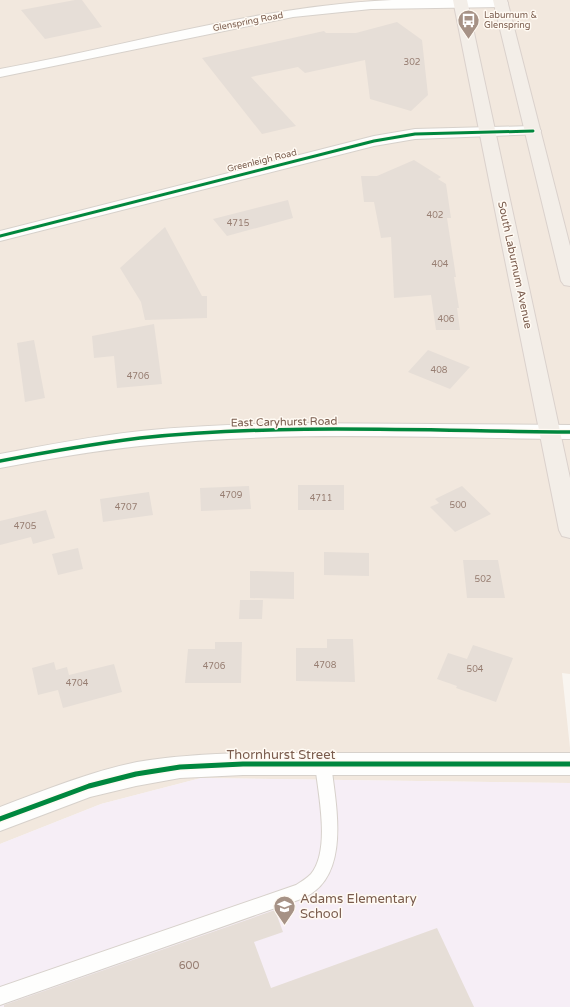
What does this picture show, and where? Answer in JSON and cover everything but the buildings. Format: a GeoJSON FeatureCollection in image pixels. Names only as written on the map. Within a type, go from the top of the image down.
{"type":"FeatureCollection","features":[{"type":"Feature","properties":{"kind":"main road","name":"South Laburnum Avenue"},"geometry":{"type":"LineString","coordinates":[[460,2],[570,530]]}},
{"type":"Feature","properties":{"kind":"main road"},"geometry":{"type":"LineString","coordinates":[[500,2],[570,281]]}},
{"type":"Feature","properties":{"kind":"street","name":"Glenspring Road"},"geometry":{"type":"LineString","coordinates":[[0,72],[61,62],[294,13],[379,5],[500,2]]}},
{"type":"Feature","properties":{"kind":"street","name":"Greenleigh Road"},"geometry":{"type":"LineString","coordinates":[[0,236],[374,141],[415,134],[533,131]]}},
{"type":"Feature","properties":{"kind":"street","name":"East Caryhurst Road"},"geometry":{"type":"LineString","coordinates":[[0,461],[65,448],[129,439],[201,432],[302,430],[570,432]]}},
{"type":"Feature","properties":{"kind":"street","name":"Thornhurst Street"},"geometry":{"type":"LineString","coordinates":[[0,819],[89,786],[136,774],[180,766],[243,764],[570,764]]}},
{"type":"Feature","properties":{"kind":"lane"},"geometry":{"type":"LineString","coordinates":[[0,996],[301,891],[318,878],[326,860],[329,836],[323,764]]}},
{"type":"Feature","properties":{"kind":"shaded area"},"geometry":{"type":"Polygon","coordinates":[[[0,0],[570,0],[570,674],[562,673],[570,748],[570,783],[201,778],[101,804],[0,844],[0,0]]]}},
{"type":"Feature","properties":{"kind":"shaded area","name":"Adams Elementary School"},"geometry":{"type":"Polygon","coordinates":[[[201,778],[570,783],[570,1007],[0,1007],[0,844],[101,804],[201,778]]]}},
{"type":"Feature","properties":{"kind":"cycle path"},"geometry":{"type":"LineString","coordinates":[[0,236],[374,141],[415,134],[533,131]]}},
{"type":"Feature","properties":{"kind":"cycle path"},"geometry":{"type":"LineString","coordinates":[[0,461],[70,447],[141,438],[212,433],[284,430],[570,432]]}},
{"type":"Feature","properties":{"kind":"cycle path"},"geometry":{"type":"LineString","coordinates":[[0,819],[89,786],[136,774],[180,767],[243,764],[570,764]]}},
{"type":"Feature","properties":{"kind":"place","name":"Laburnum & Glenspring"},"geometry":{"type":"Point","coordinates":[468,40]}},
{"type":"Feature","properties":{"kind":"place","name":"Adams Elementary School"},"geometry":{"type":"Point","coordinates":[285,926]}}]}
